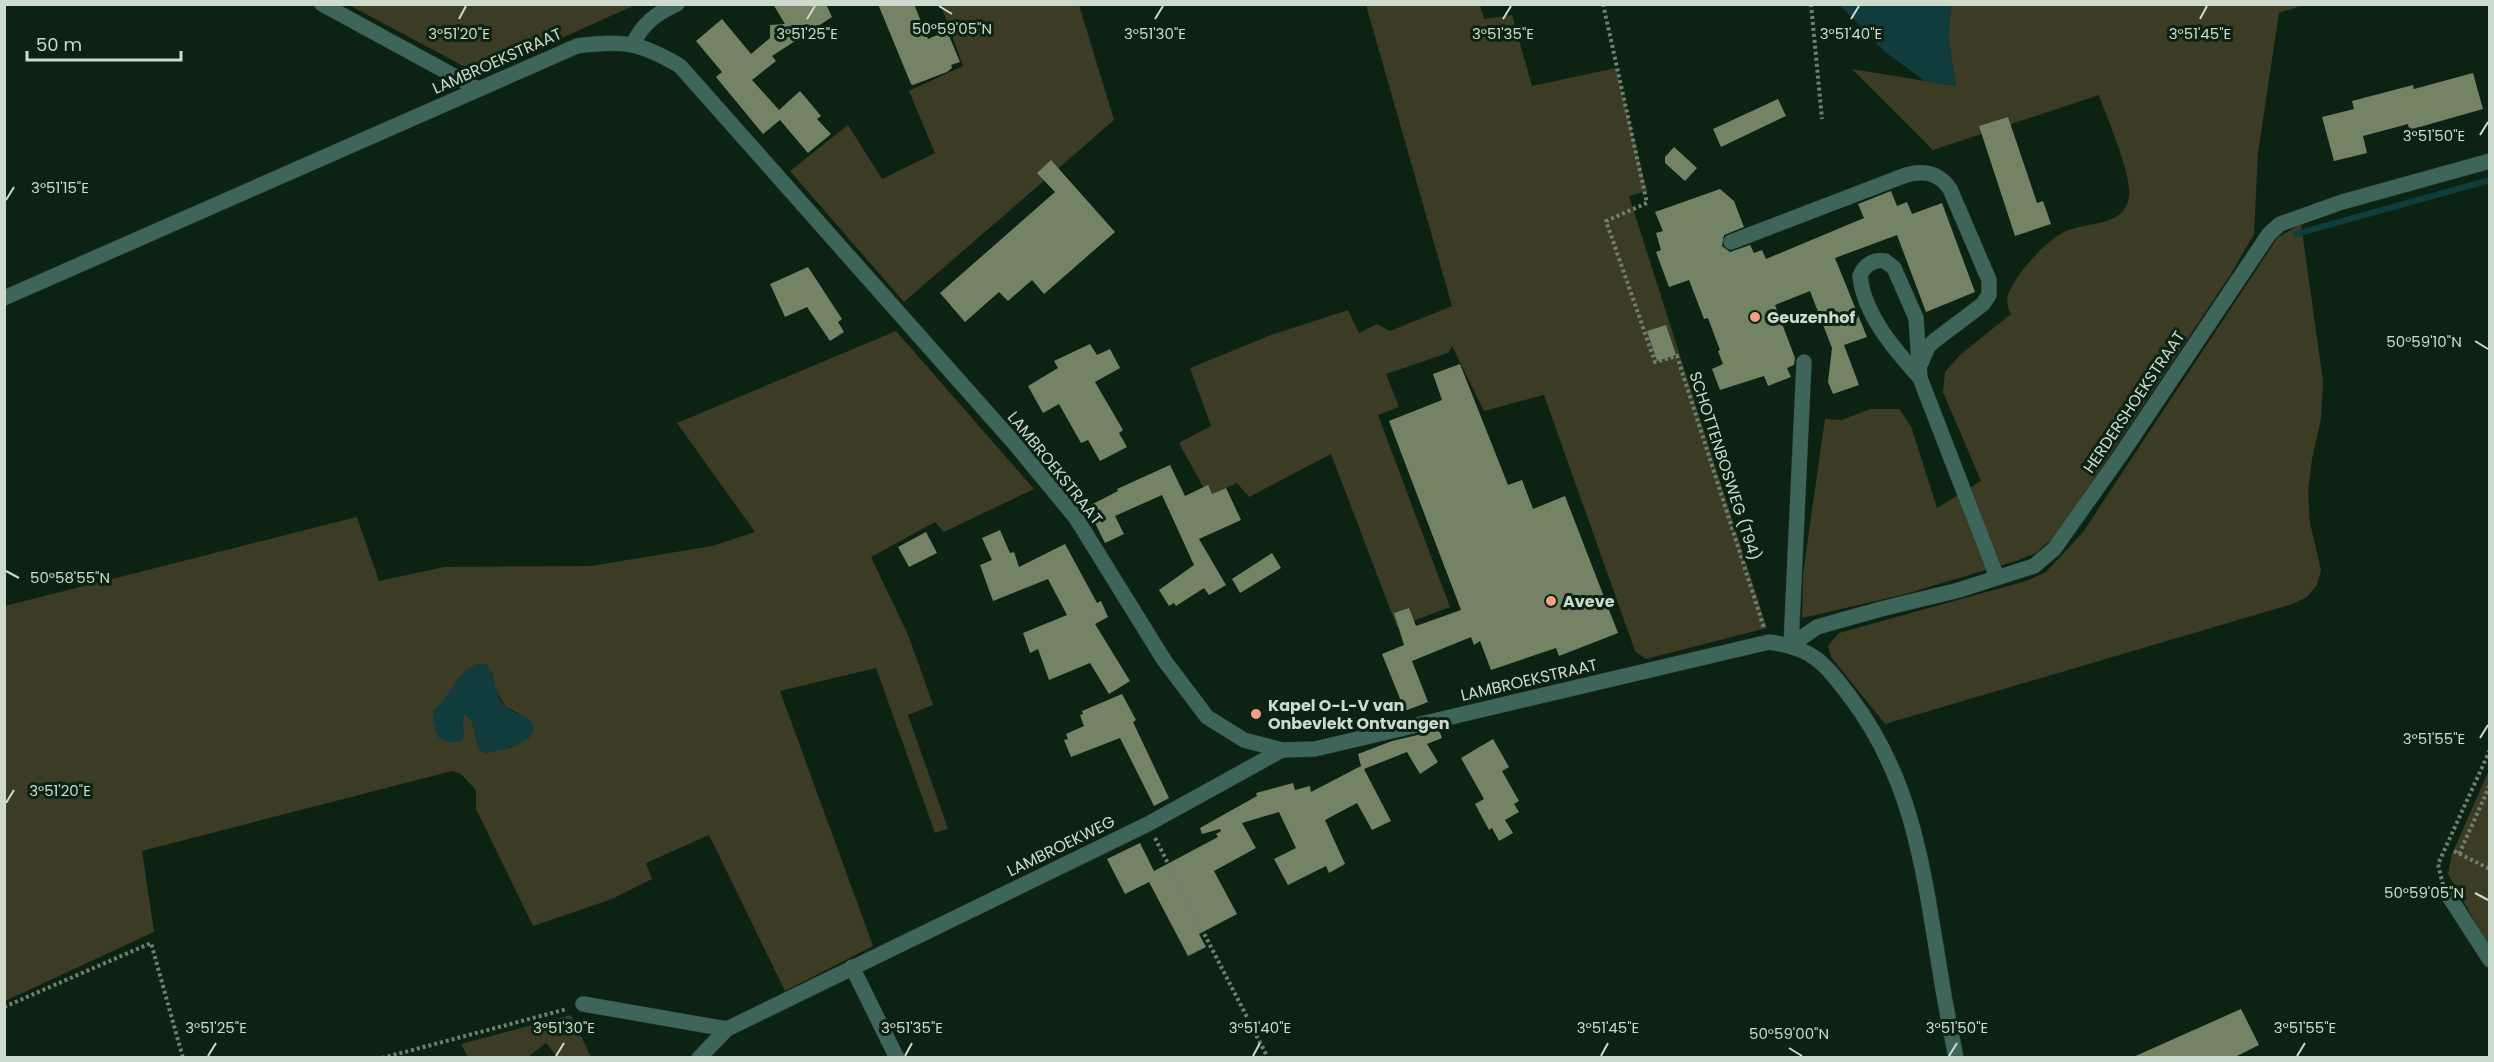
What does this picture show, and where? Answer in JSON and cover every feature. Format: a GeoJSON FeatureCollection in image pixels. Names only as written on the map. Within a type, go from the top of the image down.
{"type":"FeatureCollection","features":[{"type":"Feature","properties":{"kind":"street"},"geometry":{"type":"LineString","coordinates":[[322,4],[478,89]]}},
{"type":"Feature","properties":{"kind":"street"},"geometry":{"type":"LineString","coordinates":[[633,44],[639,31],[660,11],[677,4]]}},
{"type":"Feature","properties":{"kind":"street","name":"LAMBROEKSTRAAT"},"geometry":{"type":"LineString","coordinates":[[4,298],[577,46],[612,41],[656,51],[680,66],[1015,444],[1076,518],[1164,660],[1207,717],[1244,740],[1282,750],[1314,749],[1769,642],[1791,645],[1824,663],[1870,723],[1904,794],[1923,865],[1956,1058]]}},
{"type":"Feature","properties":{"kind":"street","name":"HERDERSHOEKSTRAAT"},"geometry":{"type":"LineString","coordinates":[[1791,645],[1817,627],[2034,566],[2054,549],[2120,456],[2269,234],[2280,224],[2342,202],[2490,161]]}},
{"type":"Feature","properties":{"kind":"street"},"geometry":{"type":"LineString","coordinates":[[1731,242],[1906,175],[1919,172],[1941,179],[1950,189],[1989,280],[1989,295],[1976,311],[1928,347],[1920,374]]}},
{"type":"Feature","properties":{"kind":"street"},"geometry":{"type":"LineString","coordinates":[[1920,374],[1891,346],[1874,315],[1860,279],[1868,264],[1879,260],[1890,263],[1916,318],[1920,374],[1997,578]]}},
{"type":"Feature","properties":{"kind":"street"},"geometry":{"type":"LineString","coordinates":[[1791,645],[1804,362]]}},
{"type":"Feature","properties":{"kind":"street","name":"LAMBROEKWEG"},"geometry":{"type":"LineString","coordinates":[[699,1058],[728,1029],[1148,824],[1282,750]]}},
{"type":"Feature","properties":{"kind":"street"},"geometry":{"type":"LineString","coordinates":[[2450,898],[2490,960]]}},
{"type":"Feature","properties":{"kind":"street"},"geometry":{"type":"LineString","coordinates":[[852,967],[897,1058]]}},
{"type":"Feature","properties":{"kind":"street"},"geometry":{"type":"LineString","coordinates":[[583,1004],[728,1029]]}},
{"type":"Feature","properties":{"kind":"path","name":"SCHOTTENBOSWEG (T94)"},"geometry":{"type":"LineString","coordinates":[[1603,4],[1647,203],[1606,221],[1654,362],[1677,356],[1769,642]]}},
{"type":"Feature","properties":{"kind":"path"},"geometry":{"type":"LineString","coordinates":[[1811,4],[1822,119]]}},
{"type":"Feature","properties":{"kind":"path"},"geometry":{"type":"LineString","coordinates":[[2450,898],[2441,882],[2438,864],[2490,750]]}},
{"type":"Feature","properties":{"kind":"path"},"geometry":{"type":"LineString","coordinates":[[2459,854],[2490,785]]}},
{"type":"Feature","properties":{"kind":"path"},"geometry":{"type":"LineString","coordinates":[[1148,824],[1268,1058]]}},
{"type":"Feature","properties":{"kind":"path"},"geometry":{"type":"LineString","coordinates":[[2454,851],[2490,869]]}},
{"type":"Feature","properties":{"kind":"path"},"geometry":{"type":"LineString","coordinates":[[4,1007],[151,944],[183,1058]]}},
{"type":"Feature","properties":{"kind":"path"},"geometry":{"type":"LineString","coordinates":[[382,1058],[583,1004]]}},
{"type":"Feature","properties":{"kind":"shaded area"},"geometry":{"type":"Polygon","coordinates":[[[349,5],[635,5],[493,69],[469,69],[349,5]]]}},
{"type":"Feature","properties":{"kind":"shaded area"},"geometry":{"type":"Polygon","coordinates":[[[941,5],[1079,5],[1114,120],[904,302],[790,171],[848,125],[882,179],[935,153],[909,91],[963,66],[941,5]]]}},
{"type":"Feature","properties":{"kind":"shaded area"},"geometry":{"type":"Polygon","coordinates":[[[1366,5],[1480,5],[1484,19],[1512,15],[1532,86],[1616,68],[1647,191],[1629,196],[1767,628],[1646,659],[1635,651],[1544,395],[1484,411],[1452,346],[1448,353],[1386,374],[1399,407],[1378,415],[1450,607],[1397,627],[1331,454],[1249,497],[1237,483],[1208,496],[1179,443],[1211,426],[1190,368],[1271,335],[1348,310],[1359,333],[1377,324],[1390,331],[1452,306],[1366,5]]]}},
{"type":"Feature","properties":{"kind":"shaded area"},"geometry":{"type":"Polygon","coordinates":[[[1951,5],[2304,5],[2279,13],[2258,153],[2254,234],[2231,274],[2057,534],[2036,553],[2016,561],[1902,595],[1802,618],[1803,574],[1825,419],[1842,420],[1870,409],[1899,409],[1911,426],[1937,508],[1981,481],[1943,392],[1945,372],[1960,355],[2011,314],[2007,303],[2009,292],[2026,265],[2043,247],[2069,230],[2114,218],[2126,206],[2129,197],[2123,161],[2099,95],[1933,150],[1852,69],[1956,86],[1948,36],[1951,5]]]}},
{"type":"Feature","properties":{"kind":"shaded area"},"geometry":{"type":"Polygon","coordinates":[[[2301,224],[2323,381],[2321,419],[2312,459],[2308,492],[2310,523],[2321,570],[2317,585],[2307,597],[2292,604],[1885,724],[1831,657],[1828,646],[1839,633],[2026,581],[2046,572],[2083,532],[2278,237],[2301,224]]]}},
{"type":"Feature","properties":{"kind":"shaded area"},"geometry":{"type":"Polygon","coordinates":[[[896,331],[1034,489],[944,532],[935,522],[871,557],[909,637],[933,705],[908,715],[948,829],[935,833],[876,668],[780,691],[873,946],[785,991],[709,835],[646,863],[652,879],[612,899],[533,926],[476,809],[476,790],[461,774],[452,771],[142,851],[154,932],[5,1001],[5,606],[357,517],[379,581],[444,567],[591,566],[712,546],[755,532],[677,423],[896,331]],[[492,673],[444,702],[435,710],[463,731],[461,722],[464,713],[472,721],[479,749],[486,753],[512,747],[530,737],[518,713],[506,707],[495,689],[492,673]]]}},
{"type":"Feature","properties":{"kind":"shaded area"},"geometry":{"type":"Polygon","coordinates":[[[2489,770],[2489,946],[2448,874],[2452,854],[2489,770]]]}},
{"type":"Feature","properties":{"kind":"shaded area"},"geometry":{"type":"Polygon","coordinates":[[[571,1015],[591,1057],[557,1057],[546,1043],[528,1057],[468,1057],[461,1044],[571,1015]]]}},
{"type":"Feature","properties":{"kind":"water"},"geometry":{"type":"Polygon","coordinates":[[[1840,5],[1951,5],[1948,36],[1956,86],[1925,81],[1885,52],[1840,5]]]}},
{"type":"Feature","properties":{"kind":"water"},"geometry":{"type":"Polygon","coordinates":[[[477,664],[487,664],[502,703],[511,711],[530,721],[534,728],[527,739],[510,747],[486,753],[479,749],[472,721],[464,713],[462,741],[448,743],[438,737],[433,720],[434,710],[463,673],[477,664]]]}},
{"type":"Feature","properties":{"kind":"building"},"geometry":{"type":"Polygon","coordinates":[[[773,4],[826,4],[832,17],[772,56],[776,61],[752,80],[779,110],[800,91],[821,116],[817,119],[831,134],[808,153],[780,120],[763,134],[716,77],[722,72],[696,41],[722,19],[751,54],[770,38],[770,25],[785,24],[773,4]]]}},
{"type":"Feature","properties":{"kind":"building"},"geometry":{"type":"Polygon","coordinates":[[[878,4],[914,4],[928,39],[947,31],[960,62],[951,65],[952,68],[947,72],[911,84],[878,4]]]}},
{"type":"Feature","properties":{"kind":"building"},"geometry":{"type":"Polygon","coordinates":[[[2473,73],[2483,109],[2409,130],[2408,124],[2363,136],[2367,153],[2334,161],[2322,117],[2354,109],[2352,101],[2413,85],[2414,89],[2473,73]]]}},
{"type":"Feature","properties":{"kind":"building"},"geometry":{"type":"Polygon","coordinates":[[[1778,99],[1786,116],[1721,147],[1713,129],[1778,99]]]}},
{"type":"Feature","properties":{"kind":"building"},"geometry":{"type":"Polygon","coordinates":[[[2008,117],[2037,203],[2043,201],[2051,224],[2015,236],[1979,126],[2008,117]]]}},
{"type":"Feature","properties":{"kind":"building"},"geometry":{"type":"Polygon","coordinates":[[[1674,147],[1697,168],[1685,181],[1665,163],[1665,157],[1674,147]]]}},
{"type":"Feature","properties":{"kind":"building"},"geometry":{"type":"Polygon","coordinates":[[[1051,160],[1115,232],[1044,294],[1032,280],[1008,301],[999,292],[965,322],[940,293],[1055,192],[1037,173],[1051,160]]]}},
{"type":"Feature","properties":{"kind":"building"},"geometry":{"type":"Polygon","coordinates":[[[1720,189],[1734,201],[1744,227],[1724,235],[1722,246],[1730,252],[1750,245],[1754,253],[1762,250],[1766,259],[1864,218],[1858,204],[1891,191],[1897,206],[1907,202],[1912,214],[1942,203],[1975,292],[1926,312],[1897,235],[1835,258],[1867,337],[1844,345],[1859,385],[1833,394],[1828,382],[1832,348],[1810,291],[1775,305],[1795,358],[1794,365],[1787,368],[1791,377],[1768,386],[1764,376],[1720,390],[1712,369],[1723,364],[1718,351],[1720,350],[1708,318],[1704,319],[1689,280],[1669,287],[1656,252],[1661,250],[1656,233],[1663,231],[1655,212],[1720,189]]]}},
{"type":"Feature","properties":{"kind":"building"},"geometry":{"type":"Polygon","coordinates":[[[808,267],[842,319],[838,322],[844,332],[830,341],[807,307],[785,317],[770,284],[808,267]]]}},
{"type":"Feature","properties":{"kind":"building"},"geometry":{"type":"Polygon","coordinates":[[[1666,325],[1676,355],[1657,361],[1647,331],[1666,325]]]}},
{"type":"Feature","properties":{"kind":"building"},"geometry":{"type":"Polygon","coordinates":[[[1090,344],[1097,355],[1110,349],[1120,368],[1095,382],[1123,430],[1119,433],[1127,447],[1100,461],[1088,440],[1081,443],[1059,404],[1043,413],[1028,386],[1058,368],[1054,361],[1090,344]]]}},
{"type":"Feature","properties":{"kind":"building"},"geometry":{"type":"Polygon","coordinates":[[[1460,364],[1508,485],[1522,480],[1533,509],[1565,496],[1618,633],[1559,656],[1556,648],[1491,670],[1480,641],[1474,645],[1471,637],[1412,661],[1428,702],[1405,711],[1382,654],[1404,645],[1394,613],[1409,608],[1416,626],[1461,610],[1389,421],[1442,400],[1433,374],[1460,364]]]}},
{"type":"Feature","properties":{"kind":"building"},"geometry":{"type":"Polygon","coordinates":[[[1170,465],[1185,496],[1208,485],[1212,494],[1226,488],[1241,520],[1199,539],[1226,585],[1209,595],[1204,588],[1176,606],[1174,603],[1169,606],[1159,590],[1194,565],[1162,495],[1115,516],[1124,534],[1105,543],[1087,507],[1118,491],[1117,489],[1170,465]]]}},
{"type":"Feature","properties":{"kind":"building"},"geometry":{"type":"Polygon","coordinates":[[[1000,530],[1010,553],[1014,552],[1019,567],[1065,544],[1097,603],[1101,601],[1108,617],[1095,624],[1130,681],[1109,694],[1090,663],[1049,680],[1038,649],[1030,653],[1023,633],[1067,615],[1048,579],[993,601],[980,565],[992,560],[982,538],[1000,530]]]}},
{"type":"Feature","properties":{"kind":"building"},"geometry":{"type":"Polygon","coordinates":[[[926,532],[937,553],[909,567],[898,547],[926,532]]]}},
{"type":"Feature","properties":{"kind":"building"},"geometry":{"type":"Polygon","coordinates":[[[1272,553],[1281,568],[1240,593],[1232,579],[1272,553]]]}},
{"type":"Feature","properties":{"kind":"building"},"geometry":{"type":"Polygon","coordinates":[[[1122,694],[1136,720],[1133,722],[1169,798],[1154,806],[1120,738],[1071,757],[1064,740],[1068,739],[1066,734],[1084,726],[1080,715],[1083,714],[1082,711],[1122,694]]]}},
{"type":"Feature","properties":{"kind":"building"},"geometry":{"type":"Polygon","coordinates":[[[1439,730],[1442,738],[1427,744],[1438,762],[1420,774],[1407,752],[1364,769],[1391,821],[1372,830],[1357,803],[1325,820],[1345,864],[1329,873],[1326,866],[1288,885],[1274,859],[1296,848],[1279,812],[1242,823],[1256,848],[1214,871],[1237,914],[1199,934],[1206,947],[1188,956],[1149,882],[1125,894],[1107,859],[1140,843],[1154,871],[1218,837],[1216,834],[1221,831],[1220,829],[1202,834],[1200,828],[1257,796],[1256,793],[1293,783],[1295,790],[1310,786],[1311,792],[1361,766],[1358,754],[1392,741],[1439,730]]]}},
{"type":"Feature","properties":{"kind":"building"},"geometry":{"type":"Polygon","coordinates":[[[1493,739],[1509,767],[1502,771],[1519,801],[1514,804],[1519,812],[1505,820],[1513,833],[1499,841],[1492,828],[1489,830],[1475,804],[1484,799],[1461,758],[1493,739]]]}},
{"type":"Feature","properties":{"kind":"building"},"geometry":{"type":"Polygon","coordinates":[[[2241,1009],[2259,1045],[2233,1058],[2131,1058],[2241,1009]]]}},
{"type":"Feature","properties":{"kind":"waterway"},"geometry":{"type":"LineString","coordinates":[[2296,234],[2490,180]]}},
{"type":"Feature","properties":{"kind":"place","name":"Geuzenhof"},"geometry":{"type":"Point","coordinates":[1755,317]}},
{"type":"Feature","properties":{"kind":"place","name":"Aveve"},"geometry":{"type":"Point","coordinates":[1551,601]}},
{"type":"Feature","properties":{"kind":"place","name":"Kapel O-L-V van Onbevlekt Ontvangen"},"geometry":{"type":"Point","coordinates":[1256,714]}}]}
